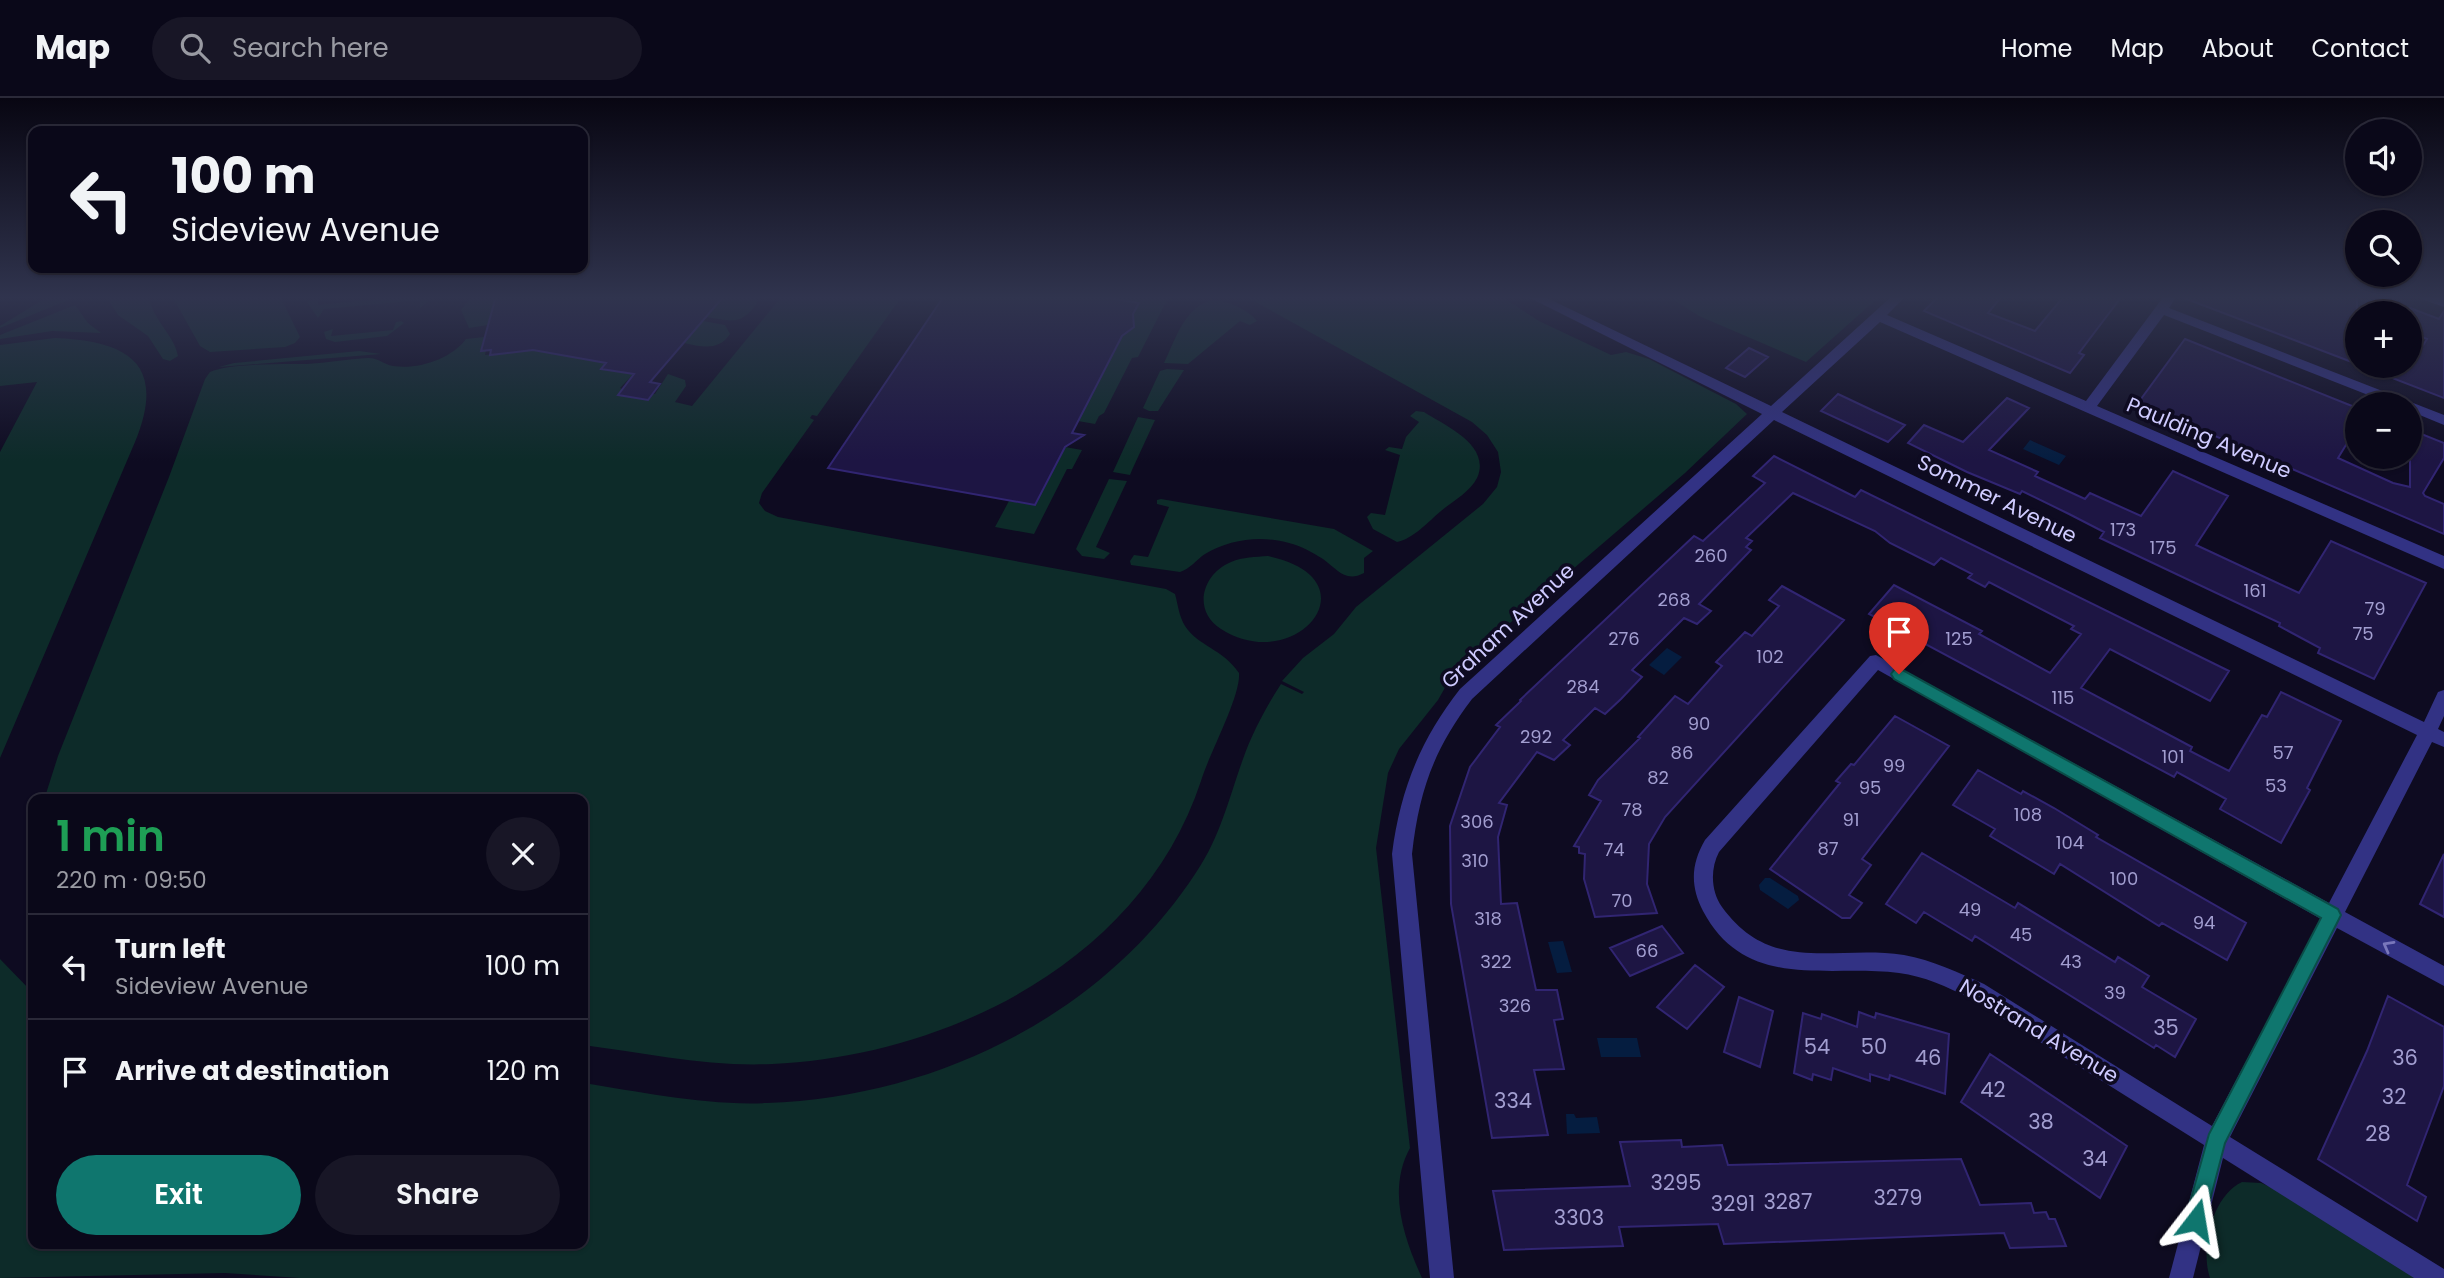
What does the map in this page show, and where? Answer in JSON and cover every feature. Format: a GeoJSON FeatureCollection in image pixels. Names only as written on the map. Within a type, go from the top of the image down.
{"type":"FeatureCollection","features":[{"type":"Feature","properties":{"kind":"street","name":"Sommer Avenue"},"geometry":{"type":"LineString","coordinates":[[1645,351],[2436,736]]}},
{"type":"Feature","properties":{"kind":"street","name":"Graham Avenue"},"geometry":{"type":"LineString","coordinates":[[1442,1278],[1402,854],[1405,817],[1414,780],[1445,719],[1466,694],[1771,412],[1841,351]]}},
{"type":"Feature","properties":{"kind":"street","name":"Paulding Avenue"},"geometry":{"type":"LineString","coordinates":[[1958,351],[2444,563]]}},
{"type":"Feature","properties":{"kind":"street"},"geometry":{"type":"LineString","coordinates":[[2088,408],[2130,351]]}},
{"type":"Feature","properties":{"kind":"street"},"geometry":{"type":"LineString","coordinates":[[2269,351],[2373,392]]}},
{"type":"Feature","properties":{"kind":"street"},"geometry":{"type":"LineString","coordinates":[[2422,411],[2444,420]]}},
{"type":"Feature","properties":{"kind":"street","name":"Nostrand Avenue"},"geometry":{"type":"LineString","coordinates":[[2332,915],[1876,661],[1708,851],[1703,865],[1703,885],[1718,918],[1738,939],[1775,959],[1800,965],[1870,961],[1904,964],[1939,974],[1977,991],[2436,1278]]}},
{"type":"Feature","properties":{"kind":"street"},"geometry":{"type":"LineString","coordinates":[[2181,1278],[2216,1141],[2332,915],[2436,736],[2444,697]]}},
{"type":"Feature","properties":{"kind":"street"},"geometry":{"type":"LineString","coordinates":[[2332,915],[2444,977]]}},
{"type":"Feature","properties":{"kind":"green space"},"geometry":{"type":"Polygon","coordinates":[[[0,351],[119,351],[135,362],[143,376],[146,393],[144,415],[135,442],[0,758],[0,452],[37,382],[0,386],[0,351]]]}},
{"type":"Feature","properties":{"kind":"green space"},"geometry":{"type":"Polygon","coordinates":[[[158,351],[177,351],[178,356],[170,361],[163,359],[158,351]]]}},
{"type":"Feature","properties":{"kind":"green space"},"geometry":{"type":"Polygon","coordinates":[[[358,351],[381,354],[219,367],[234,363],[358,351]]]}},
{"type":"Feature","properties":{"kind":"green space"},"geometry":{"type":"Polygon","coordinates":[[[453,351],[486,351],[485,355],[539,351],[606,363],[602,369],[623,372],[628,367],[638,369],[620,388],[623,389],[618,395],[655,394],[668,374],[685,380],[686,386],[675,402],[692,406],[737,351],[863,351],[817,416],[812,415],[810,418],[814,420],[762,493],[759,503],[765,511],[778,517],[1166,589],[1175,594],[1181,618],[1190,633],[1226,658],[1239,673],[1230,710],[1173,844],[1134,900],[1086,947],[1031,987],[970,1018],[905,1042],[839,1057],[772,1064],[725,1063],[588,1046],[588,794],[46,794],[58,756],[210,372],[243,366],[307,364],[367,358],[403,367],[433,362],[453,351]]]}},
{"type":"Feature","properties":{"kind":"green space"},"geometry":{"type":"Polygon","coordinates":[[[1114,351],[1141,351],[1138,357],[1132,358],[1104,413],[1095,424],[1078,421],[1114,351]]]}},
{"type":"Feature","properties":{"kind":"green space"},"geometry":{"type":"Polygon","coordinates":[[[1169,351],[1204,351],[1188,364],[1164,363],[1169,351]]]}},
{"type":"Feature","properties":{"kind":"green space"},"geometry":{"type":"Polygon","coordinates":[[[1344,351],[1603,351],[1611,355],[1626,352],[1649,359],[1736,404],[1747,414],[1685,473],[1455,670],[1438,700],[1399,749],[1388,773],[1376,848],[1410,1148],[1403,1164],[1399,1197],[1404,1230],[1422,1278],[300,1278],[225,1273],[0,1278],[0,959],[28,988],[28,1249],[588,1249],[588,1084],[675,1098],[721,1102],[767,1103],[830,1097],[892,1084],[953,1065],[1010,1039],[1065,1006],[1114,967],[1159,922],[1197,871],[1212,845],[1251,740],[1281,684],[1302,694],[1304,692],[1282,681],[1303,658],[1334,634],[1356,607],[1483,504],[1497,487],[1501,472],[1498,452],[1487,435],[1472,422],[1344,351]]]}},
{"type":"Feature","properties":{"kind":"green space"},"geometry":{"type":"Polygon","coordinates":[[[1781,351],[1818,351],[1806,362],[1781,351]]]}},
{"type":"Feature","properties":{"kind":"green space"},"geometry":{"type":"Polygon","coordinates":[[[1184,370],[1158,411],[1143,408],[1160,371],[1184,370]]]}},
{"type":"Feature","properties":{"kind":"green space"},"geometry":{"type":"Polygon","coordinates":[[[1416,411],[1424,412],[1464,438],[1478,456],[1480,466],[1477,478],[1466,492],[1415,534],[1397,542],[1373,529],[1367,517],[1371,513],[1385,515],[1400,455],[1385,450],[1389,447],[1402,449],[1406,437],[1419,422],[1410,416],[1416,411]]]}},
{"type":"Feature","properties":{"kind":"green space"},"geometry":{"type":"Polygon","coordinates":[[[1138,417],[1155,420],[1130,475],[1113,472],[1138,417]]]}},
{"type":"Feature","properties":{"kind":"green space"},"geometry":{"type":"Polygon","coordinates":[[[1065,447],[1082,450],[1072,469],[1067,469],[1034,534],[995,527],[1009,501],[1035,505],[1065,447]]]}},
{"type":"Feature","properties":{"kind":"green space"},"geometry":{"type":"Polygon","coordinates":[[[1109,479],[1127,481],[1096,547],[1110,553],[1104,559],[1082,556],[1076,549],[1109,479]]]}},
{"type":"Feature","properties":{"kind":"green space"},"geometry":{"type":"Polygon","coordinates":[[[1157,500],[1334,529],[1373,551],[1364,558],[1364,573],[1357,576],[1342,574],[1323,559],[1302,548],[1268,539],[1225,545],[1205,554],[1180,572],[1131,565],[1130,561],[1134,555],[1148,557],[1169,507],[1157,504],[1157,500]]]}},
{"type":"Feature","properties":{"kind":"green space"},"geometry":{"type":"Polygon","coordinates":[[[1268,556],[1300,568],[1317,584],[1321,602],[1314,619],[1298,633],[1275,641],[1249,641],[1221,629],[1212,621],[1206,613],[1204,593],[1213,575],[1231,562],[1268,556]]]}},
{"type":"Feature","properties":{"kind":"green space"},"geometry":{"type":"Polygon","coordinates":[[[2242,1182],[2261,1183],[2275,1189],[2416,1278],[2210,1278],[2207,1253],[2211,1224],[2223,1199],[2242,1182]]]}},
{"type":"Feature","properties":{"kind":"water"},"geometry":{"type":"Polygon","coordinates":[[[2030,440],[2066,456],[2059,465],[2023,449],[2030,440]]]}},
{"type":"Feature","properties":{"kind":"water"},"geometry":{"type":"Polygon","coordinates":[[[1667,648],[1682,657],[1664,675],[1649,665],[1667,648]]]}},
{"type":"Feature","properties":{"kind":"water"},"geometry":{"type":"Polygon","coordinates":[[[1765,878],[1770,878],[1798,896],[1799,900],[1788,909],[1760,890],[1759,885],[1765,878]]]}},
{"type":"Feature","properties":{"kind":"water"},"geometry":{"type":"Polygon","coordinates":[[[1563,941],[1572,972],[1557,973],[1548,942],[1563,941]]]}},
{"type":"Feature","properties":{"kind":"water"},"geometry":{"type":"Polygon","coordinates":[[[1597,1038],[1637,1038],[1641,1057],[1601,1057],[1597,1038]]]}},
{"type":"Feature","properties":{"kind":"water"},"geometry":{"type":"Polygon","coordinates":[[[1566,1114],[1574,1114],[1576,1118],[1597,1117],[1600,1133],[1567,1134],[1566,1114]]]}},
{"type":"Feature","properties":{"kind":"building"},"geometry":{"type":"Polygon","coordinates":[[[491,351],[524,351],[490,355],[491,351]]]}},
{"type":"Feature","properties":{"kind":"building"},"geometry":{"type":"Polygon","coordinates":[[[539,351],[677,351],[650,382],[660,384],[648,400],[618,395],[634,374],[601,369],[606,363],[539,351]]]}},
{"type":"Feature","properties":{"kind":"building"},"geometry":{"type":"Polygon","coordinates":[[[907,351],[1114,351],[1072,433],[1084,435],[1065,447],[1035,505],[828,468],[907,351]]]}},
{"type":"Feature","properties":{"kind":"building"},"geometry":{"type":"Polygon","coordinates":[[[1745,351],[1755,351],[1768,357],[1745,377],[1726,368],[1745,351]]]}},
{"type":"Feature","properties":{"kind":"building"},"geometry":{"type":"Polygon","coordinates":[[[2018,351],[2080,351],[2079,353],[2084,355],[2070,373],[2018,351]]]}},
{"type":"Feature","properties":{"kind":"building"},"geometry":{"type":"Polygon","coordinates":[[[2176,351],[2215,351],[2345,403],[2345,447],[2338,458],[2345,461],[2345,469],[2362,469],[2393,483],[2410,487],[2410,469],[2422,469],[2422,434],[2444,443],[2444,458],[2423,493],[2444,504],[2444,534],[2138,403],[2176,351]]]}},
{"type":"Feature","properties":{"kind":"building"},"geometry":{"type":"Polygon","coordinates":[[[2323,351],[2345,351],[2345,359],[2323,351]]]}},
{"type":"Feature","properties":{"kind":"building"},"geometry":{"type":"Polygon","coordinates":[[[2422,351],[2444,351],[2444,398],[2392,378],[2422,378],[2422,351]]]}},
{"type":"Feature","properties":{"kind":"building"},"geometry":{"type":"Polygon","coordinates":[[[1838,394],[1905,425],[1888,442],[1821,411],[1838,394]]]}},
{"type":"Feature","properties":{"kind":"building"},"geometry":{"type":"Polygon","coordinates":[[[2007,398],[2029,408],[1989,450],[2038,472],[2035,476],[2085,499],[2090,493],[2141,516],[2173,471],[2228,496],[2196,545],[2299,593],[2331,541],[2426,583],[2374,679],[2318,653],[2320,648],[2279,626],[2280,623],[2100,538],[2104,532],[2069,514],[2022,491],[2020,494],[1967,472],[1908,443],[1924,425],[1963,442],[2007,398]]]}},
{"type":"Feature","properties":{"kind":"building"},"geometry":{"type":"Polygon","coordinates":[[[1774,456],[1855,497],[1861,490],[2229,671],[2210,701],[2110,649],[2081,688],[2192,747],[2190,751],[2229,771],[2262,715],[2267,717],[2281,692],[2341,721],[2307,788],[2310,790],[2281,843],[2220,809],[2226,799],[2177,772],[2174,777],[1869,614],[1894,585],[1982,631],[1979,634],[2050,673],[2081,634],[2071,629],[2074,626],[1989,582],[1985,587],[1968,578],[1972,574],[1941,558],[1934,565],[1890,543],[1875,531],[1793,493],[1746,538],[1752,541],[1746,547],[1751,550],[1699,604],[1711,611],[1697,624],[1684,618],[1632,670],[1642,677],[1621,699],[1605,714],[1595,708],[1563,740],[1570,745],[1554,760],[1537,752],[1499,803],[1507,805],[1498,837],[1501,904],[1517,903],[1536,990],[1557,990],[1563,1019],[1554,1020],[1564,1069],[1534,1070],[1548,1135],[1492,1138],[1451,904],[1450,826],[1470,767],[1500,727],[1496,725],[1520,700],[1694,536],[1703,541],[1765,483],[1753,476],[1774,456]]]}},
{"type":"Feature","properties":{"kind":"building"},"geometry":{"type":"Polygon","coordinates":[[[1782,586],[1844,620],[1665,817],[1649,844],[1647,884],[1657,913],[1595,917],[1584,879],[1585,854],[1579,853],[1579,847],[1574,846],[1601,801],[1589,795],[1598,780],[1640,738],[1638,737],[1675,696],[1688,704],[1722,666],[1716,662],[1745,632],[1752,636],[1779,606],[1769,600],[1782,586]]]}},
{"type":"Feature","properties":{"kind":"building"},"geometry":{"type":"Polygon","coordinates":[[[1895,716],[1949,746],[1862,859],[1871,865],[1849,895],[1862,903],[1850,918],[1842,918],[1770,869],[1840,783],[1836,781],[1851,764],[1854,765],[1895,716]]]}},
{"type":"Feature","properties":{"kind":"building"},"geometry":{"type":"Polygon","coordinates":[[[1978,770],[2021,794],[2023,791],[2054,808],[2098,835],[2096,837],[2246,923],[2227,960],[2162,923],[2159,926],[2060,864],[2054,874],[1990,836],[1995,829],[1953,805],[1978,770]]]}},
{"type":"Feature","properties":{"kind":"building"},"geometry":{"type":"Polygon","coordinates":[[[1922,853],[2015,908],[2018,903],[2115,962],[2118,957],[2149,976],[2142,987],[2196,1019],[2175,1057],[2156,1045],[2154,1048],[1975,936],[1972,941],[1924,912],[1916,923],[1886,904],[1922,853]]]}},
{"type":"Feature","properties":{"kind":"building"},"geometry":{"type":"Polygon","coordinates":[[[2444,854],[2444,917],[2420,904],[2444,854]]]}},
{"type":"Feature","properties":{"kind":"building"},"geometry":{"type":"Polygon","coordinates":[[[1662,926],[1683,953],[1630,976],[1610,948],[1662,926]]]}},
{"type":"Feature","properties":{"kind":"building"},"geometry":{"type":"Polygon","coordinates":[[[1695,965],[1724,987],[1687,1029],[1657,1007],[1695,965]]]}},
{"type":"Feature","properties":{"kind":"building"},"geometry":{"type":"Polygon","coordinates":[[[2388,996],[2444,1027],[2444,1086],[2407,1185],[2426,1197],[2417,1221],[2318,1159],[2367,1051],[2388,996]]]}},
{"type":"Feature","properties":{"kind":"building"},"geometry":{"type":"Polygon","coordinates":[[[1739,997],[1773,1011],[1760,1067],[1724,1052],[1739,997]]]}},
{"type":"Feature","properties":{"kind":"building"},"geometry":{"type":"Polygon","coordinates":[[[1859,1012],[1875,1018],[1876,1013],[1949,1034],[1945,1094],[1890,1075],[1889,1080],[1870,1074],[1870,1081],[1833,1068],[1831,1080],[1813,1074],[1812,1080],[1794,1073],[1803,1013],[1821,1019],[1822,1014],[1857,1027],[1859,1012]]]}},
{"type":"Feature","properties":{"kind":"building"},"geometry":{"type":"Polygon","coordinates":[[[1990,1054],[2127,1146],[2100,1198],[1961,1102],[1990,1054]]]}},
{"type":"Feature","properties":{"kind":"building"},"geometry":{"type":"Polygon","coordinates":[[[1681,1140],[1682,1147],[1722,1145],[1728,1165],[1961,1159],[1980,1205],[2031,1203],[2034,1213],[2046,1212],[2049,1219],[2055,1219],[2066,1246],[2010,1248],[2004,1233],[1724,1244],[1718,1224],[1619,1227],[1623,1246],[1504,1250],[1493,1191],[1630,1186],[1620,1142],[1681,1140]]]}},
{"type":"Feature","properties":{"kind":"route"},"geometry":{"type":"LineString","coordinates":[[1899,674],[2332,915],[2216,1141],[2196,1220]]}}]}
